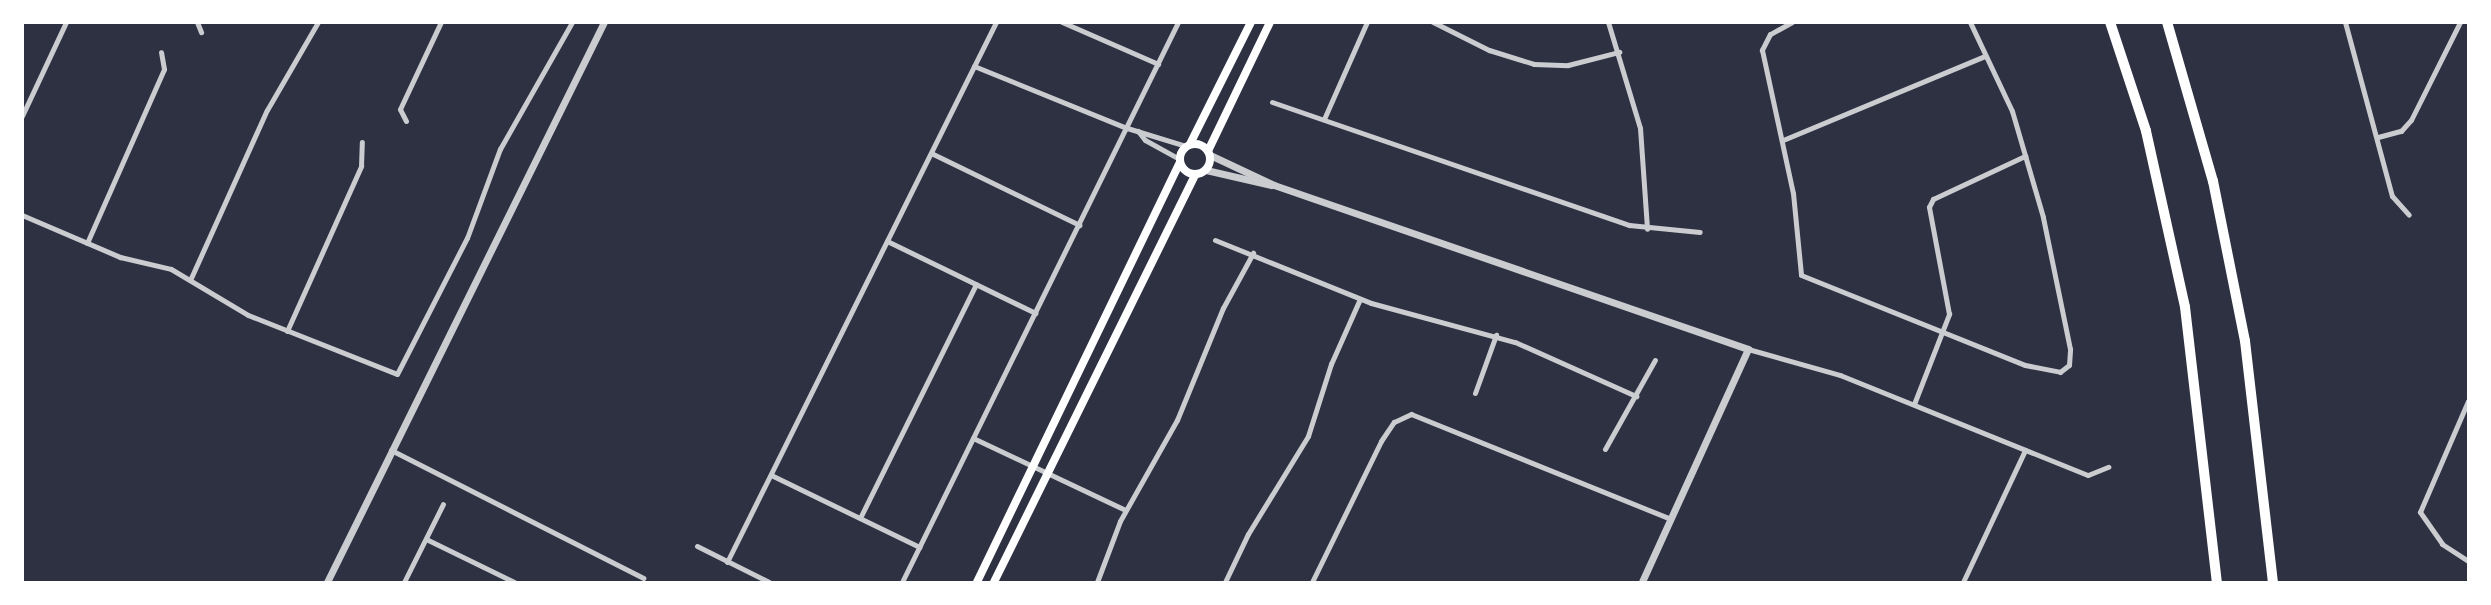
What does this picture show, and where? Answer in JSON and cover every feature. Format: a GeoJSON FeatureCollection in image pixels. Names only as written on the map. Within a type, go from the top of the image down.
{"type":"FeatureCollection","features":[{"type":"Feature","properties":{"kind":"highway"},"geometry":{"type":"LineString","coordinates":[[2110,22],[2146,131],[2185,308],[2217,582]]}},
{"type":"Feature","properties":{"kind":"highway"},"geometry":{"type":"LineString","coordinates":[[2167,22],[2214,181],[2241,319],[2259,431],[2273,582]]}},
{"type":"Feature","properties":{"kind":"main road"},"geometry":{"type":"LineString","coordinates":[[994,582],[1040,471],[1180,161],[1251,22]]}},
{"type":"Feature","properties":{"kind":"main road"},"geometry":{"type":"LineString","coordinates":[[976,582],[1040,471],[1196,174],[1206,170],[1209,153],[1270,22]]}},
{"type":"Feature","properties":{"kind":"main road"},"geometry":{"type":"LineString","coordinates":[[1188,145],[1209,153]]}},
{"type":"Feature","properties":{"kind":"main road"},"geometry":{"type":"LineString","coordinates":[[1180,161],[1196,174]]}},
{"type":"Feature","properties":{"kind":"street"},"geometry":{"type":"LineString","coordinates":[[22,116],[66,22]]}},
{"type":"Feature","properties":{"kind":"street"},"geometry":{"type":"LineString","coordinates":[[197,22],[201,32]]}},
{"type":"Feature","properties":{"kind":"street"},"geometry":{"type":"LineString","coordinates":[[191,278],[267,110],[318,22]]}},
{"type":"Feature","properties":{"kind":"street"},"geometry":{"type":"LineString","coordinates":[[406,121],[399,109],[441,22]]}},
{"type":"Feature","properties":{"kind":"street"},"geometry":{"type":"LineString","coordinates":[[22,215],[87,243],[191,278],[229,305],[286,331],[395,375],[467,238],[500,149],[529,106],[572,22]]}},
{"type":"Feature","properties":{"kind":"street"},"geometry":{"type":"LineString","coordinates":[[327,582],[604,22]]}},
{"type":"Feature","properties":{"kind":"street"},"geometry":{"type":"LineString","coordinates":[[727,562],[996,22]]}},
{"type":"Feature","properties":{"kind":"street"},"geometry":{"type":"LineString","coordinates":[[1062,22],[1158,64]]}},
{"type":"Feature","properties":{"kind":"street"},"geometry":{"type":"LineString","coordinates":[[902,582],[1178,22]]}},
{"type":"Feature","properties":{"kind":"street"},"geometry":{"type":"LineString","coordinates":[[1324,119],[1367,22]]}},
{"type":"Feature","properties":{"kind":"street"},"geometry":{"type":"LineString","coordinates":[[1433,22],[1489,50],[1534,63],[1568,65],[1619,52]]}},
{"type":"Feature","properties":{"kind":"street"},"geometry":{"type":"LineString","coordinates":[[1608,22],[1619,52],[1644,151],[1647,229]]}},
{"type":"Feature","properties":{"kind":"street"},"geometry":{"type":"LineString","coordinates":[[1792,22],[1764,39],[1783,140],[1801,275],[2041,370],[2066,367],[2070,349],[2059,287],[2025,156],[2012,111],[1970,22]]}},
{"type":"Feature","properties":{"kind":"street"},"geometry":{"type":"LineString","coordinates":[[2345,22],[2378,137],[2392,196],[2409,215]]}},
{"type":"Feature","properties":{"kind":"street"},"geometry":{"type":"LineString","coordinates":[[2378,137],[2401,131],[2411,120],[2460,22]]}},
{"type":"Feature","properties":{"kind":"street"},"geometry":{"type":"LineString","coordinates":[[87,243],[164,69],[161,52]]}},
{"type":"Feature","properties":{"kind":"street"},"geometry":{"type":"LineString","coordinates":[[1783,140],[1985,56]]}},
{"type":"Feature","properties":{"kind":"street"},"geometry":{"type":"LineString","coordinates":[[974,66],[1127,128],[1188,145]]}},
{"type":"Feature","properties":{"kind":"street"},"geometry":{"type":"LineString","coordinates":[[1272,102],[1647,229],[1700,232]]}},
{"type":"Feature","properties":{"kind":"street"},"geometry":{"type":"LineString","coordinates":[[1138,131],[1145,140],[1180,161]]}},
{"type":"Feature","properties":{"kind":"street"},"geometry":{"type":"LineString","coordinates":[[286,331],[361,166],[362,142]]}},
{"type":"Feature","properties":{"kind":"street"},"geometry":{"type":"LineString","coordinates":[[931,153],[1079,225]]}},
{"type":"Feature","properties":{"kind":"street"},"geometry":{"type":"LineString","coordinates":[[1209,153],[1274,185]]}},
{"type":"Feature","properties":{"kind":"street"},"geometry":{"type":"LineString","coordinates":[[1914,404],[1943,333],[1950,303],[1929,207],[1933,199],[2025,156]]}},
{"type":"Feature","properties":{"kind":"street"},"geometry":{"type":"LineString","coordinates":[[1206,170],[1274,185],[1748,349],[1840,375],[2088,475],[2108,467]]}},
{"type":"Feature","properties":{"kind":"street"},"geometry":{"type":"LineString","coordinates":[[1215,240],[1253,253],[1360,298],[1496,335],[1636,396]]}},
{"type":"Feature","properties":{"kind":"street"},"geometry":{"type":"LineString","coordinates":[[887,241],[1035,313]]}},
{"type":"Feature","properties":{"kind":"street"},"geometry":{"type":"LineString","coordinates":[[1097,582],[1125,510],[1177,420],[1223,308],[1253,253]]}},
{"type":"Feature","properties":{"kind":"street"},"geometry":{"type":"LineString","coordinates":[[860,519],[976,284]]}},
{"type":"Feature","properties":{"kind":"street"},"geometry":{"type":"LineString","coordinates":[[1225,582],[1248,534],[1308,436],[1330,364],[1360,298]]}},
{"type":"Feature","properties":{"kind":"street"},"geometry":{"type":"LineString","coordinates":[[1475,393],[1496,335]]}},
{"type":"Feature","properties":{"kind":"street"},"geometry":{"type":"LineString","coordinates":[[1642,582],[1748,349]]}},
{"type":"Feature","properties":{"kind":"street"},"geometry":{"type":"LineString","coordinates":[[1605,449],[1655,360]]}},
{"type":"Feature","properties":{"kind":"street"},"geometry":{"type":"LineString","coordinates":[[2469,401],[2420,512],[2442,544],[2469,561]]}},
{"type":"Feature","properties":{"kind":"street"},"geometry":{"type":"LineString","coordinates":[[1312,582],[1381,441],[1401,417],[1420,415],[1671,519]]}},
{"type":"Feature","properties":{"kind":"street"},"geometry":{"type":"LineString","coordinates":[[973,438],[1125,510]]}},
{"type":"Feature","properties":{"kind":"street"},"geometry":{"type":"LineString","coordinates":[[391,450],[642,578]]}},
{"type":"Feature","properties":{"kind":"street"},"geometry":{"type":"LineString","coordinates":[[1963,582],[2025,450]]}},
{"type":"Feature","properties":{"kind":"street"},"geometry":{"type":"LineString","coordinates":[[771,475],[919,547]]}},
{"type":"Feature","properties":{"kind":"street"},"geometry":{"type":"LineString","coordinates":[[404,582],[443,504]]}},
{"type":"Feature","properties":{"kind":"street"},"geometry":{"type":"LineString","coordinates":[[426,539],[514,582]]}},
{"type":"Feature","properties":{"kind":"street"},"geometry":{"type":"LineString","coordinates":[[697,546],[769,582]]}}]}
